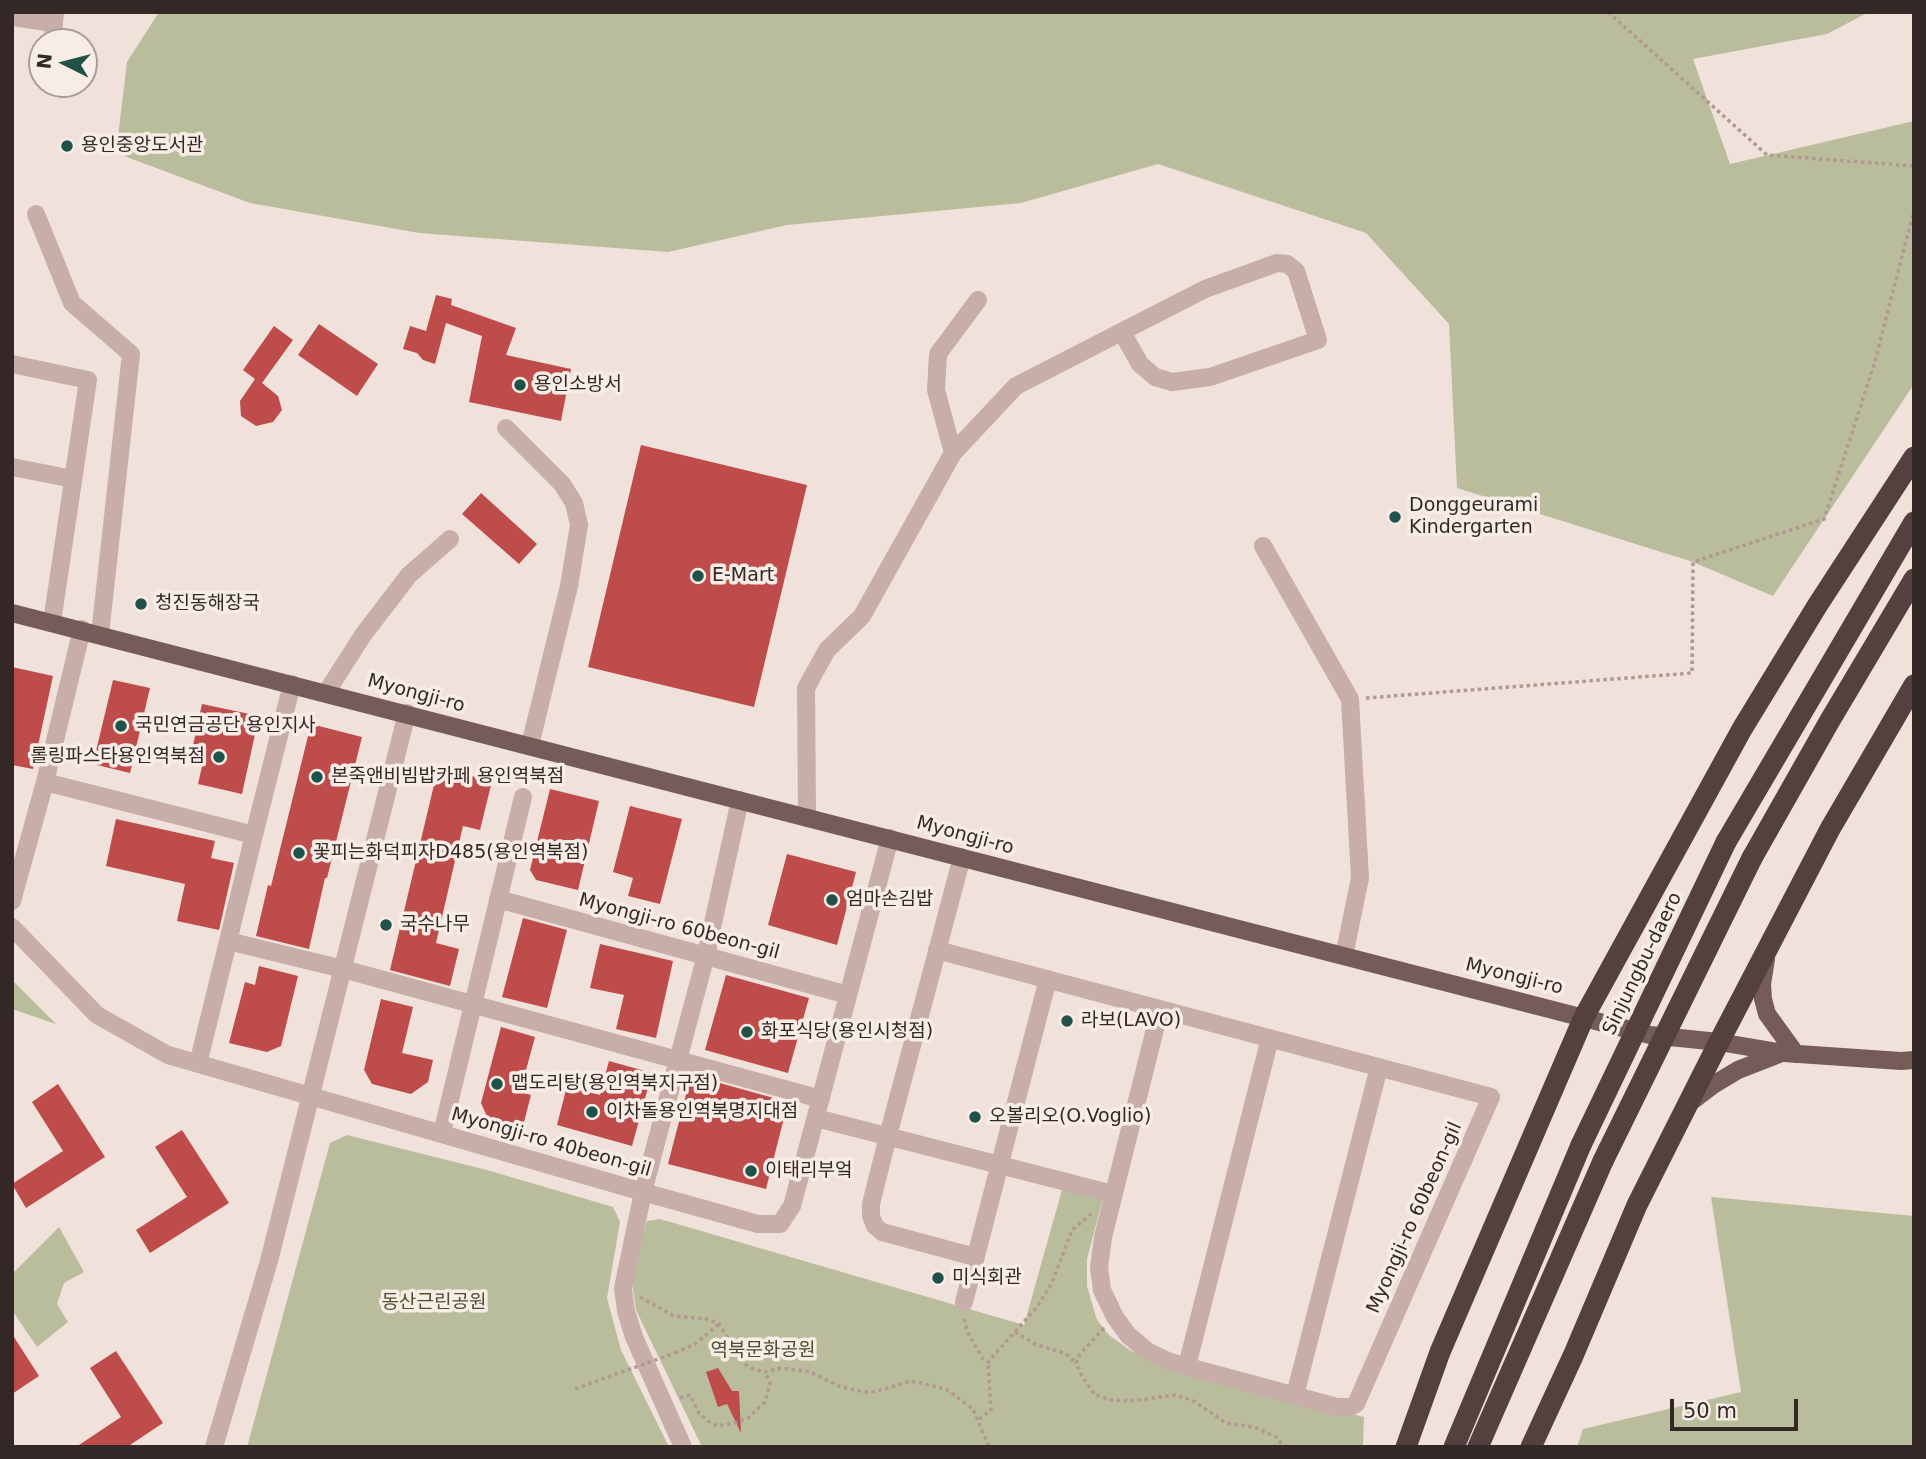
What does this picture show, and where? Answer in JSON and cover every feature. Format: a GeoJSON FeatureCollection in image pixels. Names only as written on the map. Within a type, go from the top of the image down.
{"type":"FeatureCollection","features":[{"type":"Feature","properties":{"kind":"highway"},"geometry":{"type":"LineString","coordinates":[[1406,1447],[1440,1352],[1584,1017],[1742,729],[1824,595],[1914,457]]}},
{"type":"Feature","properties":{"kind":"highway","name":"Sinjungbu-daero"},"geometry":{"type":"LineString","coordinates":[[1454,1447],[1581,1145],[1726,842],[1914,522]]}},
{"type":"Feature","properties":{"kind":"highway"},"geometry":{"type":"LineString","coordinates":[[1478,1447],[1603,1161],[1752,858],[1914,579]]}},
{"type":"Feature","properties":{"kind":"highway"},"geometry":{"type":"LineString","coordinates":[[1531,1447],[1637,1205],[1830,829],[1914,685]]}},
{"type":"Feature","properties":{"kind":"main road","name":"Myongji-ro"},"geometry":{"type":"LineString","coordinates":[[12,613],[1650,1035],[1790,1053],[1914,1060]]}},
{"type":"Feature","properties":{"kind":"main road"},"geometry":{"type":"LineString","coordinates":[[1688,1104],[1738,1070],[1790,1053],[1767,1014],[1763,999],[1767,951]]}},
{"type":"Feature","properties":{"kind":"street"},"geometry":{"type":"LineString","coordinates":[[20,12],[19,18],[54,25]]}},
{"type":"Feature","properties":{"kind":"street"},"geometry":{"type":"LineString","coordinates":[[36,214],[72,303],[131,354],[100,634]]}},
{"type":"Feature","properties":{"kind":"street"},"geometry":{"type":"LineString","coordinates":[[807,817],[806,688],[828,650],[862,616],[953,453],[1016,386],[1205,289],[1277,263],[1287,264],[1296,271],[1318,340],[1210,377],[1172,382],[1156,377],[1140,364],[1122,332]]}},
{"type":"Feature","properties":{"kind":"street"},"geometry":{"type":"LineString","coordinates":[[953,453],[936,390],[937,354],[978,300]]}},
{"type":"Feature","properties":{"kind":"street"},"geometry":{"type":"LineString","coordinates":[[12,364],[88,380],[52,622]]}},
{"type":"Feature","properties":{"kind":"street"},"geometry":{"type":"LineString","coordinates":[[506,428],[562,484],[574,503],[579,525],[569,586],[530,745]]}},
{"type":"Feature","properties":{"kind":"street"},"geometry":{"type":"LineString","coordinates":[[12,467],[73,479]]}},
{"type":"Feature","properties":{"kind":"street"},"geometry":{"type":"LineString","coordinates":[[327,692],[363,635],[409,575],[450,539]]}},
{"type":"Feature","properties":{"kind":"street"},"geometry":{"type":"LineString","coordinates":[[1263,546],[1350,699],[1360,878],[1344,956]]}},
{"type":"Feature","properties":{"kind":"street"},"geometry":{"type":"LineString","coordinates":[[12,901],[45,782],[82,629]]}},
{"type":"Feature","properties":{"kind":"street"},"geometry":{"type":"LineString","coordinates":[[198,1064],[292,684]]}},
{"type":"Feature","properties":{"kind":"street"},"geometry":{"type":"LineString","coordinates":[[214,1447],[269,1261],[407,713]]}},
{"type":"Feature","properties":{"kind":"street"},"geometry":{"type":"LineString","coordinates":[[45,782],[254,835]]}},
{"type":"Feature","properties":{"kind":"street"},"geometry":{"type":"LineString","coordinates":[[442,1133],[523,797]]}},
{"type":"Feature","properties":{"kind":"street"},"geometry":{"type":"LineString","coordinates":[[683,1447],[634,1337],[626,1311],[624,1282],[643,1192],[706,955],[740,800]]}},
{"type":"Feature","properties":{"kind":"street"},"geometry":{"type":"LineString","coordinates":[[890,838],[816,1118],[1113,1194]]}},
{"type":"Feature","properties":{"kind":"street"},"geometry":{"type":"LineString","coordinates":[[962,857],[888,1136],[871,1204],[871,1216],[875,1226],[882,1232],[975,1257]]}},
{"type":"Feature","properties":{"kind":"street","name":"Myongji-ro 60beon-gil"},"geometry":{"type":"LineString","coordinates":[[498,899],[848,995]]}},
{"type":"Feature","properties":{"kind":"street","name":"Myongji-ro 40beon-gil"},"geometry":{"type":"LineString","coordinates":[[12,927],[97,1016],[168,1055],[758,1224],[780,1224],[788,1216],[816,1118]]}},
{"type":"Feature","properties":{"kind":"street"},"geometry":{"type":"LineString","coordinates":[[228,941],[343,969],[821,1098]]}},
{"type":"Feature","properties":{"kind":"street","name":"Myongji-ro 60beon-gil"},"geometry":{"type":"LineString","coordinates":[[937,950],[1048,979],[1491,1097],[1356,1404],[1350,1407],[1337,1406],[1170,1362],[1147,1351],[1128,1335],[1115,1317],[1102,1290],[1099,1267],[1102,1237],[1160,1009]]}},
{"type":"Feature","properties":{"kind":"street"},"geometry":{"type":"LineString","coordinates":[[964,1302],[1048,979]]}},
{"type":"Feature","properties":{"kind":"street"},"geometry":{"type":"LineString","coordinates":[[1187,1366],[1270,1038]]}},
{"type":"Feature","properties":{"kind":"street"},"geometry":{"type":"LineString","coordinates":[[1296,1395],[1379,1067]]}},
{"type":"Feature","properties":{"kind":"path"},"geometry":{"type":"LineString","coordinates":[[1608,12],[1767,155],[1914,166]]}},
{"type":"Feature","properties":{"kind":"path"},"geometry":{"type":"LineString","coordinates":[[1350,699],[1692,673],[1693,562],[1824,519],[1874,365],[1914,210]]}},
{"type":"Feature","properties":{"kind":"path"},"geometry":{"type":"LineString","coordinates":[[523,797],[530,745]]}},
{"type":"Feature","properties":{"kind":"path"},"geometry":{"type":"LineString","coordinates":[[979,1419],[991,1410],[988,1362],[1037,1307],[1052,1283],[1072,1230],[1113,1194]]}},
{"type":"Feature","properties":{"kind":"path"},"geometry":{"type":"LineString","coordinates":[[624,1282],[640,1297],[662,1311],[674,1316],[706,1319],[719,1324],[743,1363],[753,1369],[765,1372],[781,1368],[810,1372],[841,1387],[865,1392],[911,1381],[946,1389],[973,1409],[989,1447]]}},
{"type":"Feature","properties":{"kind":"path"},"geometry":{"type":"LineString","coordinates":[[964,1302],[963,1316],[968,1334],[982,1359],[988,1362]]}},
{"type":"Feature","properties":{"kind":"path"},"geometry":{"type":"LineString","coordinates":[[1076,1363],[1080,1354],[1115,1317]]}},
{"type":"Feature","properties":{"kind":"path"},"geometry":{"type":"LineString","coordinates":[[575,1389],[695,1344],[719,1324]]}},
{"type":"Feature","properties":{"kind":"path"},"geometry":{"type":"LineString","coordinates":[[1014,1332],[1066,1354],[1076,1363],[1095,1395],[1112,1400],[1132,1401],[1175,1395],[1192,1400],[1226,1423],[1254,1427],[1276,1437],[1284,1447]]}},
{"type":"Feature","properties":{"kind":"path"},"geometry":{"type":"LineString","coordinates":[[664,1404],[690,1395],[699,1413],[708,1421],[716,1426],[731,1424],[748,1418],[765,1402],[769,1384],[765,1372]]}},
{"type":"Feature","properties":{"kind":"green space"},"geometry":{"type":"Polygon","coordinates":[[[159,12],[1869,12],[1827,34],[1693,59],[1730,164],[1914,121],[1914,384],[1773,596],[1693,562],[1457,488],[1449,324],[1366,233],[1158,164],[1021,203],[787,225],[668,252],[419,233],[250,203],[116,153],[127,62],[159,12]]]}},
{"type":"Feature","properties":{"kind":"green space"},"geometry":{"type":"Polygon","coordinates":[[[12,980],[56,1024],[12,1009],[12,980]]]}},
{"type":"Feature","properties":{"kind":"green space","name":"동산근린공원"},"geometry":{"type":"Polygon","coordinates":[[[347,1135],[487,1170],[613,1207],[620,1222],[607,1298],[621,1350],[669,1447],[247,1447],[330,1143],[347,1135]]]}},
{"type":"Feature","properties":{"kind":"green space","name":"역북문화공원"},"geometry":{"type":"Polygon","coordinates":[[[1062,1190],[1103,1198],[1087,1259],[1087,1286],[1097,1320],[1109,1335],[1131,1351],[1157,1363],[1364,1417],[1363,1447],[702,1447],[636,1310],[632,1281],[638,1250],[647,1221],[660,1219],[1024,1325],[1062,1190]]]}},
{"type":"Feature","properties":{"kind":"green space"},"geometry":{"type":"Polygon","coordinates":[[[1711,1197],[1914,1216],[1914,1447],[1577,1447],[1583,1429],[1741,1392],[1711,1197]]]}},
{"type":"Feature","properties":{"kind":"green space"},"geometry":{"type":"Polygon","coordinates":[[[59,1227],[84,1272],[64,1283],[57,1304],[68,1322],[37,1347],[12,1310],[12,1274],[59,1227]]]}},
{"type":"Feature","properties":{"kind":"building","name":"용인소방서"},"geometry":{"type":"Polygon","coordinates":[[[436,295],[452,299],[451,305],[516,328],[506,355],[571,369],[561,421],[469,402],[482,336],[446,323],[435,364],[423,360],[417,353],[403,349],[410,326],[426,331],[436,295]]]}},
{"type":"Feature","properties":{"kind":"building"},"geometry":{"type":"Polygon","coordinates":[[[319,324],[378,364],[357,396],[298,355],[319,324]]]}},
{"type":"Feature","properties":{"kind":"building"},"geometry":{"type":"Polygon","coordinates":[[[274,326],[293,340],[262,383],[278,396],[282,410],[273,422],[256,426],[241,416],[240,401],[255,379],[243,370],[274,326]]]}},
{"type":"Feature","properties":{"kind":"building","name":"E-Mart"},"geometry":{"type":"Polygon","coordinates":[[[641,445],[807,485],[754,707],[588,667],[641,445]]]}},
{"type":"Feature","properties":{"kind":"building"},"geometry":{"type":"Polygon","coordinates":[[[481,493],[537,544],[519,564],[462,514],[481,493]]]}},
{"type":"Feature","properties":{"kind":"building"},"geometry":{"type":"Polygon","coordinates":[[[12,667],[53,676],[33,769],[12,765],[12,667]]]}},
{"type":"Feature","properties":{"kind":"building","name":"국민연금공단 용인지사"},"geometry":{"type":"Polygon","coordinates":[[[113,680],[150,688],[130,773],[93,764],[113,680]]]}},
{"type":"Feature","properties":{"kind":"building"},"geometry":{"type":"Polygon","coordinates":[[[202,704],[259,716],[242,794],[198,784],[205,753],[192,750],[202,704]]]}},
{"type":"Feature","properties":{"kind":"building"},"geometry":{"type":"Polygon","coordinates":[[[311,724],[362,737],[309,949],[256,936],[311,724]]]}},
{"type":"Feature","properties":{"kind":"building"},"geometry":{"type":"Polygon","coordinates":[[[438,768],[492,781],[480,830],[463,826],[436,943],[459,949],[450,986],[390,970],[438,768]]]}},
{"type":"Feature","properties":{"kind":"building"},"geometry":{"type":"Polygon","coordinates":[[[550,789],[599,801],[578,890],[536,880],[530,870],[550,789]]]}},
{"type":"Feature","properties":{"kind":"building"},"geometry":{"type":"Polygon","coordinates":[[[630,806],[682,819],[660,904],[628,896],[633,878],[613,872],[630,806]]]}},
{"type":"Feature","properties":{"kind":"building"},"geometry":{"type":"Polygon","coordinates":[[[116,819],[215,841],[211,858],[234,863],[219,930],[177,921],[185,884],[106,866],[116,819]]]}},
{"type":"Feature","properties":{"kind":"building"},"geometry":{"type":"Polygon","coordinates":[[[787,854],[856,872],[837,945],[768,925],[787,854]]]}},
{"type":"Feature","properties":{"kind":"building"},"geometry":{"type":"Polygon","coordinates":[[[523,918],[567,930],[547,1008],[502,997],[523,918]]]}},
{"type":"Feature","properties":{"kind":"building"},"geometry":{"type":"Polygon","coordinates":[[[600,944],[673,961],[656,1038],[616,1029],[624,995],[590,988],[600,944]]]}},
{"type":"Feature","properties":{"kind":"building"},"geometry":{"type":"Polygon","coordinates":[[[259,966],[298,976],[281,1046],[267,1052],[229,1043],[245,982],[255,985],[259,966]]]}},
{"type":"Feature","properties":{"kind":"building"},"geometry":{"type":"Polygon","coordinates":[[[726,975],[809,998],[788,1073],[705,1050],[726,975]]]}},
{"type":"Feature","properties":{"kind":"building"},"geometry":{"type":"Polygon","coordinates":[[[381,999],[413,1007],[402,1053],[433,1060],[428,1082],[411,1094],[372,1084],[364,1070],[381,999]]]}},
{"type":"Feature","properties":{"kind":"building"},"geometry":{"type":"Polygon","coordinates":[[[501,1027],[535,1037],[520,1092],[531,1095],[522,1130],[489,1121],[481,1103],[501,1027]]]}},
{"type":"Feature","properties":{"kind":"building"},"geometry":{"type":"Polygon","coordinates":[[[609,1061],[652,1073],[632,1146],[557,1125],[567,1086],[600,1095],[609,1061]]]}},
{"type":"Feature","properties":{"kind":"building"},"geometry":{"type":"Polygon","coordinates":[[[691,1075],[788,1102],[766,1189],[668,1164],[691,1075]]]}},
{"type":"Feature","properties":{"kind":"building"},"geometry":{"type":"Polygon","coordinates":[[[58,1084],[105,1157],[26,1208],[12,1184],[63,1151],[32,1102],[58,1084]]]}},
{"type":"Feature","properties":{"kind":"building"},"geometry":{"type":"Polygon","coordinates":[[[182,1130],[229,1203],[150,1253],[136,1230],[187,1197],[155,1147],[182,1130]]]}},
{"type":"Feature","properties":{"kind":"building"},"geometry":{"type":"Polygon","coordinates":[[[12,1334],[39,1376],[12,1394],[12,1334]]]}},
{"type":"Feature","properties":{"kind":"building"},"geometry":{"type":"Polygon","coordinates":[[[116,1351],[163,1423],[127,1447],[76,1447],[121,1417],[90,1368],[116,1351]]]}},
{"type":"Feature","properties":{"kind":"building"},"geometry":{"type":"Polygon","coordinates":[[[718,1368],[732,1391],[739,1391],[741,1433],[727,1404],[718,1407],[706,1372],[718,1368]]]}},
{"type":"Feature","properties":{"kind":"place","name":"용인중앙도서관"},"geometry":{"type":"Point","coordinates":[67,146]}},
{"type":"Feature","properties":{"kind":"place","name":"용인소방서"},"geometry":{"type":"Point","coordinates":[520,385]}},
{"type":"Feature","properties":{"kind":"place","name":"Donggeurami Kindergarten"},"geometry":{"type":"Point","coordinates":[1395,517]}},
{"type":"Feature","properties":{"kind":"place","name":"E-Mart"},"geometry":{"type":"Point","coordinates":[698,576]}},
{"type":"Feature","properties":{"kind":"place","name":"청진동해장국"},"geometry":{"type":"Point","coordinates":[141,604]}},
{"type":"Feature","properties":{"kind":"place","name":"국민연금공단 용인지사"},"geometry":{"type":"Point","coordinates":[121,726]}},
{"type":"Feature","properties":{"kind":"place","name":"롤링파스타용인역북점"},"geometry":{"type":"Point","coordinates":[219,757]}},
{"type":"Feature","properties":{"kind":"place","name":"본죽앤비빔밥카페 용인역북점"},"geometry":{"type":"Point","coordinates":[317,777]}},
{"type":"Feature","properties":{"kind":"place","name":"꽃피는화덕피자D485(용인역북점)"},"geometry":{"type":"Point","coordinates":[299,853]}},
{"type":"Feature","properties":{"kind":"place","name":"엄마손김밥"},"geometry":{"type":"Point","coordinates":[832,900]}},
{"type":"Feature","properties":{"kind":"place","name":"국수나무"},"geometry":{"type":"Point","coordinates":[386,925]}},
{"type":"Feature","properties":{"kind":"place","name":"라보(LAVO)"},"geometry":{"type":"Point","coordinates":[1067,1021]}},
{"type":"Feature","properties":{"kind":"place","name":"화포식당(용인시청점)"},"geometry":{"type":"Point","coordinates":[747,1032]}},
{"type":"Feature","properties":{"kind":"place","name":"맵도리탕(용인역북지구점)"},"geometry":{"type":"Point","coordinates":[497,1084]}},
{"type":"Feature","properties":{"kind":"place","name":"이차돌용인역북명지대점"},"geometry":{"type":"Point","coordinates":[592,1112]}},
{"type":"Feature","properties":{"kind":"place","name":"오볼리오(O.Voglio)"},"geometry":{"type":"Point","coordinates":[975,1117]}},
{"type":"Feature","properties":{"kind":"place","name":"이태리부엌"},"geometry":{"type":"Point","coordinates":[751,1171]}},
{"type":"Feature","properties":{"kind":"place","name":"미식회관"},"geometry":{"type":"Point","coordinates":[938,1278]}}]}
